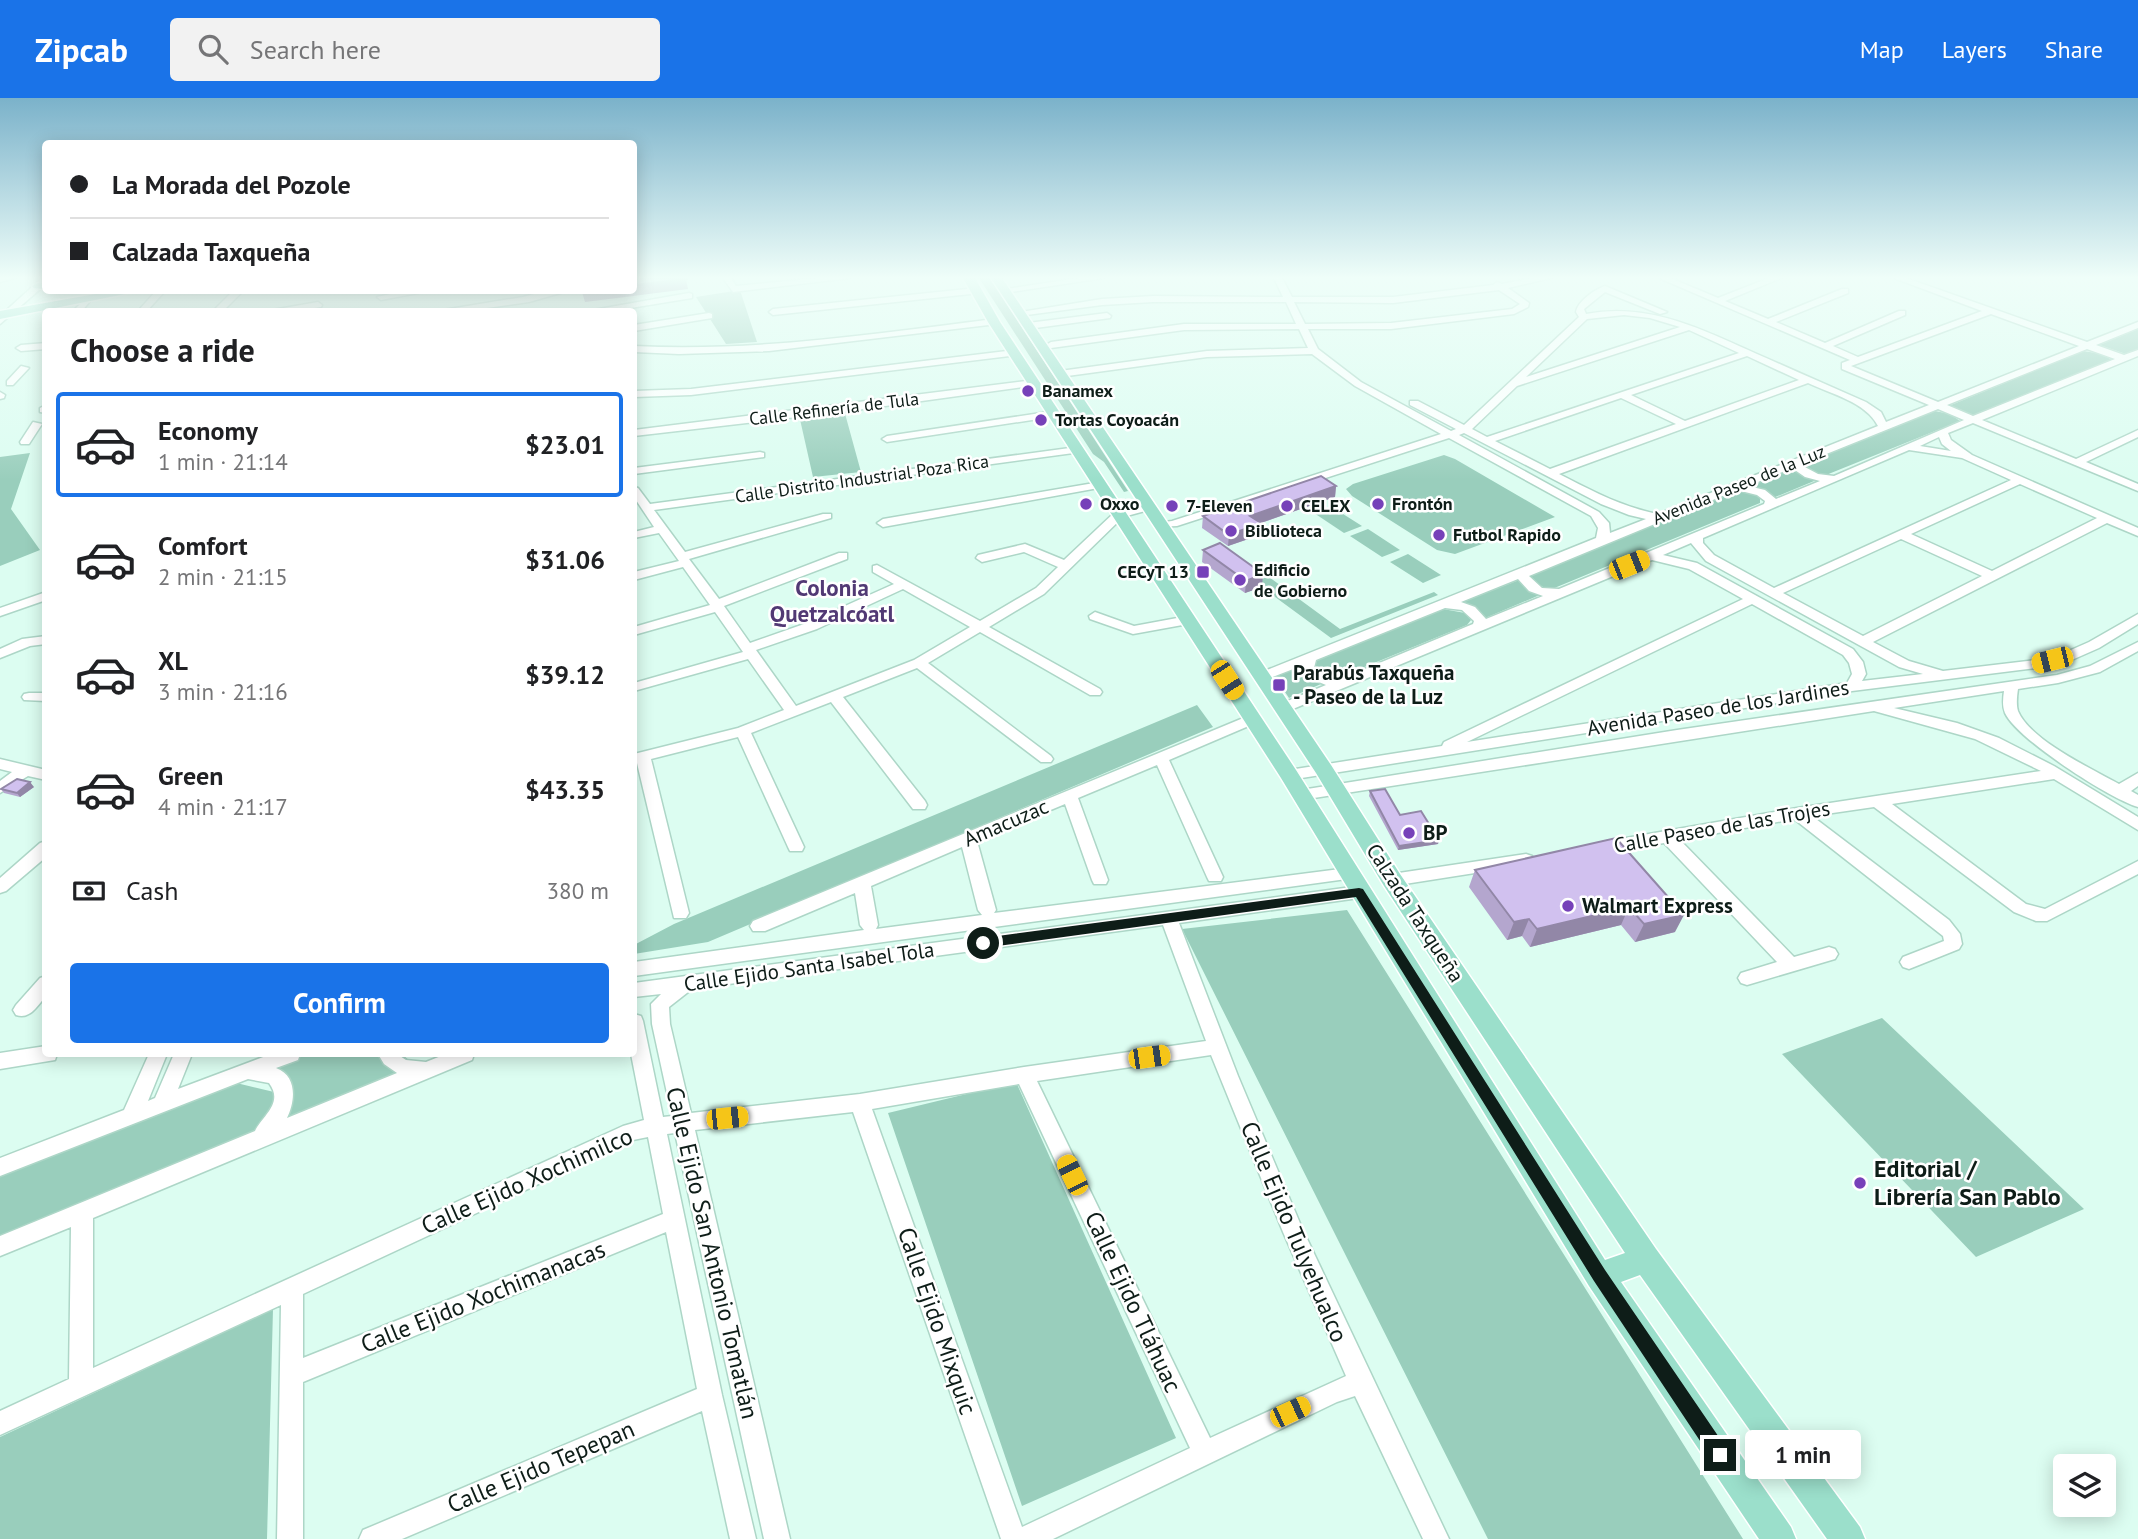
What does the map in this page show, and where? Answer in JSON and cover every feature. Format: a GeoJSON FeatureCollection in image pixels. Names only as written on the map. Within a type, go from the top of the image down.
{"type":"FeatureCollection","features":[{"type":"Feature","properties":{"kind":"main road","name":"Calzada Taxqueña"},"geometry":{"type":"LineString","coordinates":[[1009,345],[1289,775],[1599,1276],[1779,1539]]}},
{"type":"Feature","properties":{"kind":"main road","name":"Calzada Taxqueña"},"geometry":{"type":"LineString","coordinates":[[1041,345],[1324,770],[1392,880],[1646,1259],[1848,1539]]}},
{"type":"Feature","properties":{"kind":"main road"},"geometry":{"type":"LineString","coordinates":[[1599,1276],[1646,1259]]}},
{"type":"Feature","properties":{"kind":"street"},"geometry":{"type":"LineString","coordinates":[[21,348],[37,345]]}},
{"type":"Feature","properties":{"kind":"street"},"geometry":{"type":"LineString","coordinates":[[637,349],[693,352],[781,345]]}},
{"type":"Feature","properties":{"kind":"street"},"geometry":{"type":"LineString","coordinates":[[1311,345],[1314,351],[1341,373],[1584,508],[1604,522],[1606,529],[1602,539]]}},
{"type":"Feature","properties":{"kind":"street"},"geometry":{"type":"LineString","coordinates":[[1161,525],[1173,524],[1466,429],[1555,345]]}},
{"type":"Feature","properties":{"kind":"street"},"geometry":{"type":"LineString","coordinates":[[1513,385],[1634,345]]}},
{"type":"Feature","properties":{"kind":"street"},"geometry":{"type":"LineString","coordinates":[[1729,345],[1862,404],[1877,414],[1883,426]]}},
{"type":"Feature","properties":{"kind":"street"},"geometry":{"type":"LineString","coordinates":[[1899,345],[1845,365],[1848,369],[1935,406],[2138,488]]}},
{"type":"Feature","properties":{"kind":"street"},"geometry":{"type":"LineString","coordinates":[[1826,346],[1858,360]]}},
{"type":"Feature","properties":{"kind":"street"},"geometry":{"type":"LineString","coordinates":[[2086,346],[2125,359]]}},
{"type":"Feature","properties":{"kind":"street","name":"Avenida Paseo de la Luz"},"geometry":{"type":"LineString","coordinates":[[1262,677],[2086,346]]}},
{"type":"Feature","properties":{"kind":"street"},"geometry":{"type":"LineString","coordinates":[[1060,374],[1206,354],[1314,351]]}},
{"type":"Feature","properties":{"kind":"street"},"geometry":{"type":"LineString","coordinates":[[637,394],[691,392],[822,378],[1014,353]]}},
{"type":"Feature","properties":{"kind":"street"},"geometry":{"type":"LineString","coordinates":[[1488,440],[1746,353]]}},
{"type":"Feature","properties":{"kind":"street","name":"Avenida Paseo de la Luz"},"geometry":{"type":"LineString","coordinates":[[1283,708],[1652,556],[1942,432],[2138,353]]}},
{"type":"Feature","properties":{"kind":"street"},"geometry":{"type":"LineString","coordinates":[[0,376],[21,371],[10,383]]}},
{"type":"Feature","properties":{"kind":"street"},"geometry":{"type":"LineString","coordinates":[[1550,473],[1808,380]]}},
{"type":"Feature","properties":{"kind":"street","name":"Calle Refinería de Tula"},"geometry":{"type":"LineString","coordinates":[[637,433],[1034,383]]}},
{"type":"Feature","properties":{"kind":"street"},"geometry":{"type":"LineString","coordinates":[[1375,393],[1413,402],[1605,502],[1633,513],[1658,517]]}},
{"type":"Feature","properties":{"kind":"street"},"geometry":{"type":"LineString","coordinates":[[1622,395],[1684,424]]}},
{"type":"Feature","properties":{"kind":"street"},"geometry":{"type":"LineString","coordinates":[[1862,404],[1917,413]]}},
{"type":"Feature","properties":{"kind":"street"},"geometry":{"type":"LineString","coordinates":[[886,439],[1054,414]]}},
{"type":"Feature","properties":{"kind":"street"},"geometry":{"type":"LineString","coordinates":[[1942,432],[1946,442],[1968,457]]}},
{"type":"Feature","properties":{"kind":"street"},"geometry":{"type":"LineString","coordinates":[[2076,463],[2138,433]]}},
{"type":"Feature","properties":{"kind":"street"},"geometry":{"type":"LineString","coordinates":[[1906,447],[1940,450],[1968,457],[2138,532]]}},
{"type":"Feature","properties":{"kind":"street","name":"Calle Distrito Industrial Poza Rica"},"geometry":{"type":"LineString","coordinates":[[638,499],[1077,450]]}},
{"type":"Feature","properties":{"kind":"street"},"geometry":{"type":"LineString","coordinates":[[637,471],[760,455]]}},
{"type":"Feature","properties":{"kind":"street"},"geometry":{"type":"LineString","coordinates":[[1800,460],[1797,467],[1807,474],[1838,478]]}},
{"type":"Feature","properties":{"kind":"street"},"geometry":{"type":"LineString","coordinates":[[1772,593],[2020,480]]}},
{"type":"Feature","properties":{"kind":"street"},"geometry":{"type":"LineString","coordinates":[[883,523],[1100,485]]}},
{"type":"Feature","properties":{"kind":"street"},"geometry":{"type":"LineString","coordinates":[[1733,487],[1761,492],[1772,500],[1770,505]]}},
{"type":"Feature","properties":{"kind":"street"},"geometry":{"type":"LineString","coordinates":[[638,499],[793,712]]}},
{"type":"Feature","properties":{"kind":"street"},"geometry":{"type":"LineString","coordinates":[[1584,508],[1611,511],[1605,502]]}},
{"type":"Feature","properties":{"kind":"street"},"geometry":{"type":"LineString","coordinates":[[680,913],[638,758],[743,731],[919,663],[1040,591],[1119,514],[1150,508]]}},
{"type":"Feature","properties":{"kind":"street"},"geometry":{"type":"LineString","coordinates":[[637,575],[827,516]]}},
{"type":"Feature","properties":{"kind":"street"},"geometry":{"type":"LineString","coordinates":[[1868,645],[1990,575],[2107,518]]}},
{"type":"Feature","properties":{"kind":"street"},"geometry":{"type":"LineString","coordinates":[[637,534],[660,529]]}},
{"type":"Feature","properties":{"kind":"street"},"geometry":{"type":"LineString","coordinates":[[1903,535],[1990,575]]}},
{"type":"Feature","properties":{"kind":"street"},"geometry":{"type":"LineString","coordinates":[[1697,537],[1697,544],[1710,558],[1772,593],[1904,664],[1947,676]]}},
{"type":"Feature","properties":{"kind":"street"},"geometry":{"type":"LineString","coordinates":[[982,558],[1026,548],[1065,565]]}},
{"type":"Feature","properties":{"kind":"street"},"geometry":{"type":"LineString","coordinates":[[637,630],[718,606],[843,556]]}},
{"type":"Feature","properties":{"kind":"street"},"geometry":{"type":"LineString","coordinates":[[1652,556],[1693,566],[1848,652],[1867,655],[1868,645]]}},
{"type":"Feature","properties":{"kind":"street"},"geometry":{"type":"LineString","coordinates":[[1693,566],[1690,561],[1692,558],[1710,558]]}},
{"type":"Feature","properties":{"kind":"street"},"geometry":{"type":"LineString","coordinates":[[877,569],[1096,692]]}},
{"type":"Feature","properties":{"kind":"street"},"geometry":{"type":"LineString","coordinates":[[1527,570],[1523,576],[1531,587],[1549,593],[1561,593]]}},
{"type":"Feature","properties":{"kind":"street"},"geometry":{"type":"LineString","coordinates":[[637,686],[751,651],[903,584]]}},
{"type":"Feature","properties":{"kind":"street"},"geometry":{"type":"LineString","coordinates":[[0,612],[42,597]]}},
{"type":"Feature","properties":{"kind":"street"},"geometry":{"type":"LineString","coordinates":[[1434,752],[1753,599]]}},
{"type":"Feature","properties":{"kind":"street"},"geometry":{"type":"LineString","coordinates":[[1445,604],[1457,604],[1474,611],[1481,621],[1478,628]]}},
{"type":"Feature","properties":{"kind":"street"},"geometry":{"type":"LineString","coordinates":[[1095,616],[1133,630],[1188,620]]}},
{"type":"Feature","properties":{"kind":"street","name":"Avenida Paseo de los Jardines"},"geometry":{"type":"LineString","coordinates":[[1289,775],[1852,687],[2036,664],[2069,656],[2094,645],[2138,618]]}},
{"type":"Feature","properties":{"kind":"street"},"geometry":{"type":"LineString","coordinates":[[0,654],[27,642],[42,640]]}},
{"type":"Feature","properties":{"kind":"street","name":"Avenida Paseo de los Jardines"},"geometry":{"type":"LineString","coordinates":[[1301,795],[1422,774],[2058,679],[2095,669],[2138,646]]}},
{"type":"Feature","properties":{"kind":"street"},"geometry":{"type":"LineString","coordinates":[[1848,652],[1856,662],[1859,674],[1852,687]]}},
{"type":"Feature","properties":{"kind":"street"},"geometry":{"type":"LineString","coordinates":[[1310,656],[1307,668],[1313,676],[1324,681],[1345,683]]}},
{"type":"Feature","properties":{"kind":"street"},"geometry":{"type":"LineString","coordinates":[[919,663],[1046,759]]}},
{"type":"Feature","properties":{"kind":"street"},"geometry":{"type":"LineString","coordinates":[[2012,686],[2009,703],[2020,726],[2044,745],[2138,802]]}},
{"type":"Feature","properties":{"kind":"street"},"geometry":{"type":"LineString","coordinates":[[29,697],[42,697]]}},
{"type":"Feature","properties":{"kind":"street"},"geometry":{"type":"LineString","coordinates":[[835,697],[919,805]]}},
{"type":"Feature","properties":{"kind":"street"},"geometry":{"type":"LineString","coordinates":[[1871,707],[1974,733],[2024,756],[2138,824]]}},
{"type":"Feature","properties":{"kind":"street"},"geometry":{"type":"LineString","coordinates":[[1712,711],[1728,728]]}},
{"type":"Feature","properties":{"kind":"street"},"geometry":{"type":"LineString","coordinates":[[1661,718],[1677,735]]}},
{"type":"Feature","properties":{"kind":"street","name":"Amacuzac"},"geometry":{"type":"LineString","coordinates":[[759,926],[1253,719]]}},
{"type":"Feature","properties":{"kind":"street"},"geometry":{"type":"LineString","coordinates":[[743,731],[796,847]]}},
{"type":"Feature","properties":{"kind":"street"},"geometry":{"type":"LineString","coordinates":[[2024,756],[2021,749],[2027,742],[2044,745]]}},
{"type":"Feature","properties":{"kind":"street"},"geometry":{"type":"LineString","coordinates":[[1410,756],[1422,774]]}},
{"type":"Feature","properties":{"kind":"street"},"geometry":{"type":"LineString","coordinates":[[1161,758],[1215,877]]}},
{"type":"Feature","properties":{"kind":"street"},"geometry":{"type":"LineString","coordinates":[[0,764],[42,774]]}},
{"type":"Feature","properties":{"kind":"street"},"geometry":{"type":"LineString","coordinates":[[0,788],[24,771]]}},
{"type":"Feature","properties":{"kind":"street","name":"Calle Paseo de las Trojes"},"geometry":{"type":"LineString","coordinates":[[1590,850],[1876,800],[2053,774]]}},
{"type":"Feature","properties":{"kind":"street"},"geometry":{"type":"LineString","coordinates":[[2120,790],[2138,778]]}},
{"type":"Feature","properties":{"kind":"street"},"geometry":{"type":"LineString","coordinates":[[1070,797],[1100,880]]}},
{"type":"Feature","properties":{"kind":"street"},"geometry":{"type":"LineString","coordinates":[[1876,800],[2020,908],[2036,915],[2047,915],[2138,867]]}},
{"type":"Feature","properties":{"kind":"street"},"geometry":{"type":"LineString","coordinates":[[1797,813],[1944,925],[1951,934],[1953,944],[1909,962]]}},
{"type":"Feature","properties":{"kind":"street"},"geometry":{"type":"LineString","coordinates":[[1669,838],[1790,964]]}},
{"type":"Feature","properties":{"kind":"street"},"geometry":{"type":"LineString","coordinates":[[968,839],[987,910]]}},
{"type":"Feature","properties":{"kind":"street"},"geometry":{"type":"LineString","coordinates":[[0,887],[42,850]]}},
{"type":"Feature","properties":{"kind":"street"},"geometry":{"type":"LineString","coordinates":[[1392,880],[1538,858]]}},
{"type":"Feature","properties":{"kind":"street","name":"Calle Ejido Santa Isabel Tola"},"geometry":{"type":"LineString","coordinates":[[637,990],[1169,918],[1354,883]]}},
{"type":"Feature","properties":{"kind":"street","name":"Calle Ejido Santa Isabel Tola"},"geometry":{"type":"LineString","coordinates":[[637,969],[869,936],[1354,883]]}},
{"type":"Feature","properties":{"kind":"street"},"geometry":{"type":"LineString","coordinates":[[862,884],[869,925]]}},
{"type":"Feature","properties":{"kind":"street","name":"Calle Ejido Tulyehualco"},"geometry":{"type":"LineString","coordinates":[[1169,918],[1215,1047],[1359,1383],[1436,1539]]}},
{"type":"Feature","properties":{"kind":"street"},"geometry":{"type":"LineString","coordinates":[[1747,978],[1829,954]]}},
{"type":"Feature","properties":{"kind":"street","name":"Calle Ejido San Antonio Tomatlán"},"geometry":{"type":"LineString","coordinates":[[692,982],[660,1004],[661,1024],[777,1539]]}},
{"type":"Feature","properties":{"kind":"street"},"geometry":{"type":"LineString","coordinates":[[23,1010],[42,988]]}},
{"type":"Feature","properties":{"kind":"street","name":"Calle Ejido San Antonio Tomatlán"},"geometry":{"type":"LineString","coordinates":[[637,1035],[710,1395],[743,1539]]}},
{"type":"Feature","properties":{"kind":"street","name":"Calle Ejido Xochimilco"},"geometry":{"type":"LineString","coordinates":[[0,1423],[630,1132],[657,1126],[860,1103],[1024,1074],[1215,1047]]}},
{"type":"Feature","properties":{"kind":"street"},"geometry":{"type":"LineString","coordinates":[[0,1061],[42,1055]]}},
{"type":"Feature","properties":{"kind":"street"},"geometry":{"type":"LineString","coordinates":[[132,1115],[157,1057]]}},
{"type":"Feature","properties":{"kind":"street"},"geometry":{"type":"LineString","coordinates":[[163,1103],[182,1057]]}},
{"type":"Feature","properties":{"kind":"street"},"geometry":{"type":"LineString","coordinates":[[0,1167],[283,1057]]}},
{"type":"Feature","properties":{"kind":"street"},"geometry":{"type":"LineString","coordinates":[[389,1057],[403,1068],[424,1069],[436,1066]]}},
{"type":"Feature","properties":{"kind":"street"},"geometry":{"type":"LineString","coordinates":[[0,1246],[458,1057]]}},
{"type":"Feature","properties":{"kind":"street"},"geometry":{"type":"LineString","coordinates":[[247,1071],[275,1076],[284,1088],[285,1097],[278,1117],[261,1136]]}},
{"type":"Feature","properties":{"kind":"street","name":"Calle Ejido Tláhuac"},"geometry":{"type":"LineString","coordinates":[[1024,1074],[1205,1453]]}},
{"type":"Feature","properties":{"kind":"street","name":"Calle Ejido Mixquic"},"geometry":{"type":"LineString","coordinates":[[860,1103],[1014,1539]]}},
{"type":"Feature","properties":{"kind":"street"},"geometry":{"type":"LineString","coordinates":[[81,1384],[82,1212]]}},
{"type":"Feature","properties":{"kind":"street","name":"Calle Ejido Xochimanacas"},"geometry":{"type":"LineString","coordinates":[[291,1375],[674,1219]]}},
{"type":"Feature","properties":{"kind":"street"},"geometry":{"type":"LineString","coordinates":[[290,1539],[292,1288]]}},
{"type":"Feature","properties":{"kind":"street"},"geometry":{"type":"LineString","coordinates":[[1026,1539],[1333,1392],[1359,1383]]}},
{"type":"Feature","properties":{"kind":"street","name":"Calle Ejido Tepepan"},"geometry":{"type":"LineString","coordinates":[[372,1539],[710,1395]]}},
{"type":"Feature","properties":{"kind":"green space"},"geometry":{"type":"Polygon","coordinates":[[[1023,345],[1034,345],[1128,491],[1124,492],[1104,462],[1093,454],[1023,345]]]}},
{"type":"Feature","properties":{"kind":"green space"},"geometry":{"type":"Polygon","coordinates":[[[2100,345],[2138,345],[2138,349],[2126,354],[2100,345]]]}},
{"type":"Feature","properties":{"kind":"green space"},"geometry":{"type":"Polygon","coordinates":[[[2083,351],[2103,354],[2113,361],[1969,417],[1946,407],[2083,351]]]}},
{"type":"Feature","properties":{"kind":"green space"},"geometry":{"type":"Polygon","coordinates":[[[844,410],[861,472],[813,477],[799,415],[844,410]]]}},
{"type":"Feature","properties":{"kind":"green space"},"geometry":{"type":"Polygon","coordinates":[[[1935,411],[1950,414],[1960,421],[1826,475],[1818,474],[1803,464],[1935,411]]]}},
{"type":"Feature","properties":{"kind":"green space"},"geometry":{"type":"Polygon","coordinates":[[[30,453],[11,509],[40,550],[0,566],[0,457],[30,453]]]}},
{"type":"Feature","properties":{"kind":"green space"},"geometry":{"type":"Polygon","coordinates":[[[1444,455],[1555,517],[1455,554],[1437,550],[1352,496],[1346,489],[1353,484],[1444,455]]]}},
{"type":"Feature","properties":{"kind":"green space"},"geometry":{"type":"Polygon","coordinates":[[[1794,467],[1819,479],[1773,498],[1764,490],[1749,486],[1794,467]]]}},
{"type":"Feature","properties":{"kind":"green space"},"geometry":{"type":"Polygon","coordinates":[[[1737,491],[1755,494],[1760,498],[1760,503],[1552,589],[1531,580],[1530,575],[1737,491]]]}},
{"type":"Feature","properties":{"kind":"green space"},"geometry":{"type":"Polygon","coordinates":[[[1332,507],[1362,526],[1344,533],[1314,513],[1332,507]]]}},
{"type":"Feature","properties":{"kind":"green space"},"geometry":{"type":"Polygon","coordinates":[[[1368,529],[1400,550],[1382,557],[1350,536],[1368,529]]]}},
{"type":"Feature","properties":{"kind":"green space"},"geometry":{"type":"Polygon","coordinates":[[[1408,554],[1441,575],[1423,583],[1390,562],[1408,554]]]}},
{"type":"Feature","properties":{"kind":"green space"},"geometry":{"type":"Polygon","coordinates":[[[1258,569],[1340,629],[1434,592],[1438,595],[1331,638],[1244,574],[1258,569]]]}},
{"type":"Feature","properties":{"kind":"green space"},"geometry":{"type":"Polygon","coordinates":[[[1519,580],[1527,588],[1542,594],[1483,619],[1475,609],[1460,603],[1519,580]]]}},
{"type":"Feature","properties":{"kind":"green space"},"geometry":{"type":"Polygon","coordinates":[[[1443,609],[1465,613],[1471,620],[1467,625],[1340,677],[1318,673],[1315,666],[1318,658],[1443,609]]]}},
{"type":"Feature","properties":{"kind":"green space"},"geometry":{"type":"Polygon","coordinates":[[[1300,667],[1304,677],[1321,684],[1289,698],[1275,677],[1300,667]]]}},
{"type":"Feature","properties":{"kind":"green space"},"geometry":{"type":"Polygon","coordinates":[[[1197,705],[1213,727],[708,942],[637,954],[637,943],[674,924],[1197,705]]]}},
{"type":"Feature","properties":{"kind":"green space"},"geometry":{"type":"Polygon","coordinates":[[[1347,910],[1743,1539],[1488,1539],[1182,929],[1347,910]]]}},
{"type":"Feature","properties":{"kind":"green space"},"geometry":{"type":"Polygon","coordinates":[[[1882,1018],[2084,1209],[1976,1257],[1782,1054],[1882,1018]]]}},
{"type":"Feature","properties":{"kind":"green space"},"geometry":{"type":"Polygon","coordinates":[[[294,1057],[405,1057],[420,1068],[256,1130],[238,1142],[0,1240],[0,1168],[224,1080],[274,1092],[273,1105],[288,1086],[242,1076],[294,1057]]]}},
{"type":"Feature","properties":{"kind":"green space"},"geometry":{"type":"Polygon","coordinates":[[[1016,1082],[1176,1438],[1022,1506],[888,1113],[1016,1082]]]}},
{"type":"Feature","properties":{"kind":"green space"},"geometry":{"type":"Polygon","coordinates":[[[273,1309],[267,1539],[0,1539],[0,1437],[273,1309]]]}},
{"type":"Feature","properties":{"kind":"building"},"geometry":{"type":"Polygon","coordinates":[[[1321,476],[1336,486],[1250,516],[1261,523],[1229,535],[1203,516],[1321,476]]]}},
{"type":"Feature","properties":{"kind":"building"},"geometry":{"type":"Polygon","coordinates":[[[1220,543],[1263,574],[1246,581],[1203,550],[1220,543]]]}},
{"type":"Feature","properties":{"kind":"building"},"geometry":{"type":"Polygon","coordinates":[[[17,779],[30,782],[17,793],[1,789],[17,779]]]}},
{"type":"Feature","properties":{"kind":"building"},"geometry":{"type":"Polygon","coordinates":[[[1385,789],[1400,815],[1421,811],[1439,840],[1399,846],[1370,791],[1385,789]]]}},
{"type":"Feature","properties":{"kind":"building","name":"Walmart Express"},"geometry":{"type":"Polygon","coordinates":[[[1616,838],[1684,915],[1644,924],[1629,907],[1537,929],[1529,919],[1514,922],[1475,870],[1616,838]]]}},
{"type":"Feature","properties":{"kind":"place","name":"Banamex"},"geometry":{"type":"Point","coordinates":[1028,391]}},
{"type":"Feature","properties":{"kind":"place","name":"Tortas Coyoacán"},"geometry":{"type":"Point","coordinates":[1041,420]}},
{"type":"Feature","properties":{"kind":"place","name":"Oxxo"},"geometry":{"type":"Point","coordinates":[1086,504]}},
{"type":"Feature","properties":{"kind":"place","name":"Frontón"},"geometry":{"type":"Point","coordinates":[1378,504]}},
{"type":"Feature","properties":{"kind":"place","name":"7-Eleven"},"geometry":{"type":"Point","coordinates":[1172,506]}},
{"type":"Feature","properties":{"kind":"place","name":"CELEX"},"geometry":{"type":"Point","coordinates":[1287,506]}},
{"type":"Feature","properties":{"kind":"place","name":"Biblioteca"},"geometry":{"type":"Point","coordinates":[1231,531]}},
{"type":"Feature","properties":{"kind":"place","name":"Futbol Rapido"},"geometry":{"type":"Point","coordinates":[1439,535]}},
{"type":"Feature","properties":{"kind":"place","name":"CECyT 13"},"geometry":{"type":"Point","coordinates":[1203,572]}},
{"type":"Feature","properties":{"kind":"place","name":"Edificio de Gobierno"},"geometry":{"type":"Point","coordinates":[1240,580]}},
{"type":"Feature","properties":{"kind":"place","name":"Parabús Taxqueña - Paseo de la Luz"},"geometry":{"type":"Point","coordinates":[1279,685]}},
{"type":"Feature","properties":{"kind":"place","name":"BP"},"geometry":{"type":"Point","coordinates":[1409,833]}},
{"type":"Feature","properties":{"kind":"place","name":"Walmart Express"},"geometry":{"type":"Point","coordinates":[1568,906]}},
{"type":"Feature","properties":{"kind":"place","name":"Editorial / Librería San Pablo"},"geometry":{"type":"Point","coordinates":[1860,1183]}},
{"type":"Feature","properties":{"kind":"district","name":"Colonia Quetzalcóatl"},"geometry":{"type":"Point","coordinates":[832,601]}},
{"type":"Feature","properties":{"kind":"route"},"geometry":{"type":"LineString","coordinates":[[983,943],[1359,892],[1599,1276],[1720,1455]]}}]}
